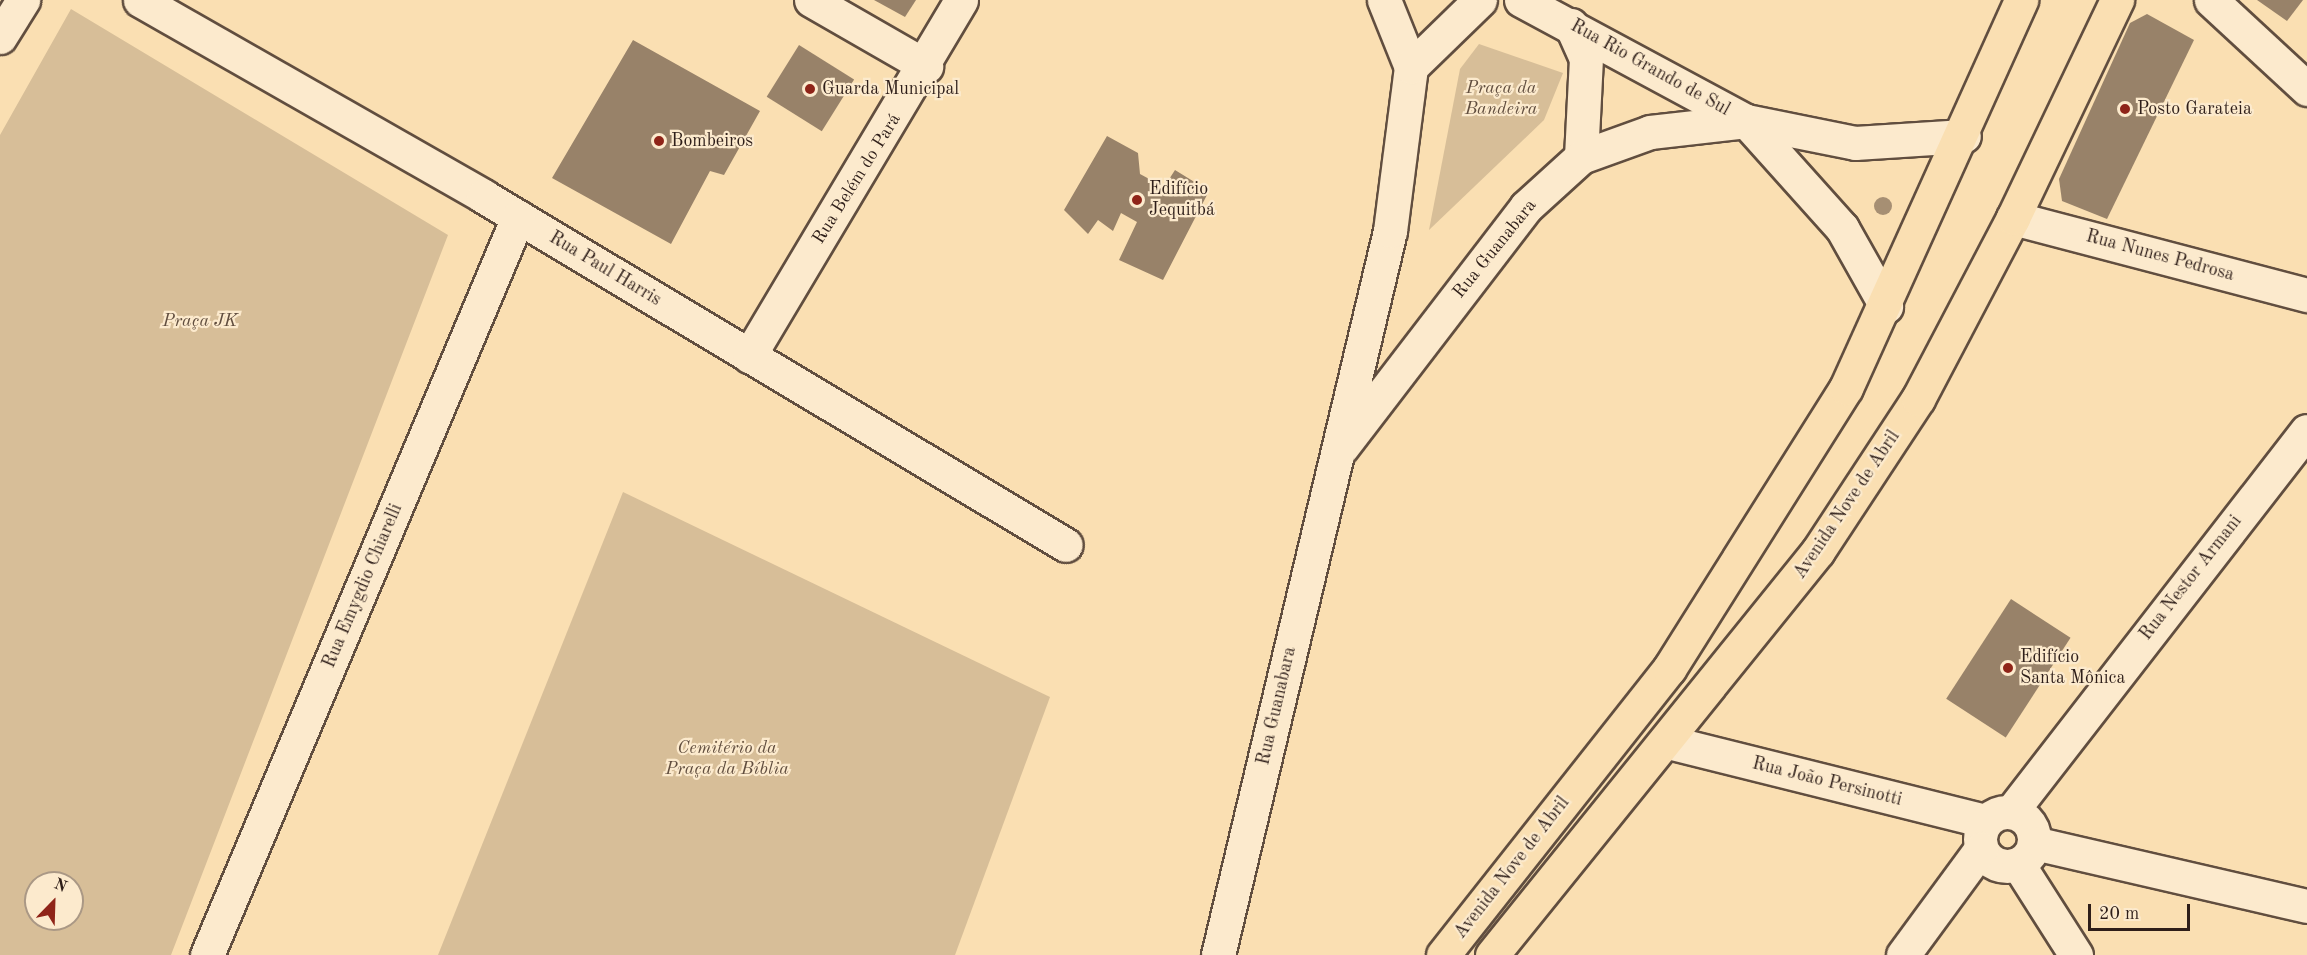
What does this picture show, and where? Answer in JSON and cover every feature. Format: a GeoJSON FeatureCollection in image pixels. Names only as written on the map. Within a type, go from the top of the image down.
{"type":"FeatureCollection","features":[{"type":"Feature","properties":{"kind":"main road","name":"Avenida Nove de Abril"},"geometry":{"type":"LineString","coordinates":[[1443,955],[1669,669],[1846,388],[1964,136],[2021,0]]}},
{"type":"Feature","properties":{"kind":"main road","name":"Avenida Nove de Abril"},"geometry":{"type":"LineString","coordinates":[[1492,955],[1668,742],[1824,542],[1918,399],[2013,218],[2117,0]]}},
{"type":"Feature","properties":{"kind":"street"},"geometry":{"type":"LineString","coordinates":[[0,38],[22,0]]}},
{"type":"Feature","properties":{"kind":"street","name":"Rua Paul Harris"},"geometry":{"type":"LineString","coordinates":[[140,0],[518,217],[1066,545]]}},
{"type":"Feature","properties":{"kind":"street"},"geometry":{"type":"LineString","coordinates":[[811,0],[927,66]]}},
{"type":"Feature","properties":{"kind":"street","name":"Rua Belém do Pará"},"geometry":{"type":"LineString","coordinates":[[749,356],[927,66],[961,0]]}},
{"type":"Feature","properties":{"kind":"street"},"geometry":{"type":"LineString","coordinates":[[1384,0],[1411,67],[1480,0]]}},
{"type":"Feature","properties":{"kind":"street","name":"Rua Rio Grando de Sul"},"geometry":{"type":"LineString","coordinates":[[1521,0],[1746,121],[1855,144],[1964,136]]}},
{"type":"Feature","properties":{"kind":"street"},"geometry":{"type":"LineString","coordinates":[[2211,0],[2307,89]]}},
{"type":"Feature","properties":{"kind":"street"},"geometry":{"type":"LineString","coordinates":[[1571,25],[1586,58],[1581,156]]}},
{"type":"Feature","properties":{"kind":"street","name":"Rua Guanabara"},"geometry":{"type":"LineString","coordinates":[[1218,955],[1390,231],[1411,67]]}},
{"type":"Feature","properties":{"kind":"street","name":"Rua Guanabara"},"geometry":{"type":"LineString","coordinates":[[1335,456],[1526,207],[1581,156],[1650,132],[1746,121]]}},
{"type":"Feature","properties":{"kind":"street","name":"Rua Rio Grando de Sul"},"geometry":{"type":"LineString","coordinates":[[1746,121],[1842,228],[1886,306]]}},
{"type":"Feature","properties":{"kind":"street","name":"Rua Emygdio Chiarelli"},"geometry":{"type":"LineString","coordinates":[[207,955],[518,217]]}},
{"type":"Feature","properties":{"kind":"street","name":"Rua Nunes Pedrosa"},"geometry":{"type":"LineString","coordinates":[[2013,218],[2307,295]]}},
{"type":"Feature","properties":{"kind":"street","name":"Rua Nestor Armani"},"geometry":{"type":"LineString","coordinates":[[1903,955],[1992,827],[2307,430]]}},
{"type":"Feature","properties":{"kind":"street","name":"Rua João Persinotti"},"geometry":{"type":"LineString","coordinates":[[1668,742],[1992,827],[1989,860],[2026,854]]}},
{"type":"Feature","properties":{"kind":"street"},"geometry":{"type":"LineString","coordinates":[[1992,827],[2024,817],[2026,854],[2076,955]]}},
{"type":"Feature","properties":{"kind":"street"},"geometry":{"type":"LineString","coordinates":[[2026,854],[2307,906]]}},
{"type":"Feature","properties":{"kind":"green space","name":"Praça JK"},"geometry":{"type":"Polygon","coordinates":[[[71,9],[448,235],[171,955],[0,955],[0,135],[71,9]]]}},
{"type":"Feature","properties":{"kind":"green space","name":"Praça da Bandeira"},"geometry":{"type":"Polygon","coordinates":[[[1479,44],[1563,73],[1544,120],[1429,230],[1460,69],[1479,44]]]}},
{"type":"Feature","properties":{"kind":"green space","name":"Cemitério da Praça da Bíblia"},"geometry":{"type":"Polygon","coordinates":[[[623,492],[1050,697],[955,955],[438,955],[623,492]]]}},
{"type":"Feature","properties":{"kind":"building"},"geometry":{"type":"Polygon","coordinates":[[[874,0],[916,0],[905,17],[874,0]]]}},
{"type":"Feature","properties":{"kind":"building"},"geometry":{"type":"Polygon","coordinates":[[[2257,0],[2303,0],[2287,21],[2257,0]]]}},
{"type":"Feature","properties":{"kind":"building","name":"Posto Garateia"},"geometry":{"type":"Polygon","coordinates":[[[2147,14],[2194,40],[2107,219],[2062,201],[2059,179],[2130,23],[2147,14]]]}},
{"type":"Feature","properties":{"kind":"building","name":"Bombeiros"},"geometry":{"type":"Polygon","coordinates":[[[633,40],[760,111],[724,175],[710,171],[671,244],[552,178],[633,40]]]}},
{"type":"Feature","properties":{"kind":"building","name":"Guarda Municipal"},"geometry":{"type":"Polygon","coordinates":[[[799,45],[854,79],[822,131],[767,97],[799,45]]]}},
{"type":"Feature","properties":{"kind":"building","name":"Edifício Jequitbá"},"geometry":{"type":"Polygon","coordinates":[[[1107,136],[1138,153],[1140,174],[1164,187],[1175,170],[1209,191],[1163,280],[1119,260],[1137,222],[1121,213],[1113,231],[1098,220],[1088,234],[1064,210],[1107,136]]]}},
{"type":"Feature","properties":{"kind":"building","name":"Edifício Santa Mônica"},"geometry":{"type":"Polygon","coordinates":[[[2011,599],[2071,638],[2006,737],[1946,699],[2011,599]]]}},
{"type":"Feature","properties":{"kind":"place","name":"Guarda Municipal"},"geometry":{"type":"Point","coordinates":[810,89]}},
{"type":"Feature","properties":{"kind":"place","name":"Posto Garateia"},"geometry":{"type":"Point","coordinates":[2125,109]}},
{"type":"Feature","properties":{"kind":"place","name":"Bombeiros"},"geometry":{"type":"Point","coordinates":[659,141]}},
{"type":"Feature","properties":{"kind":"place","name":"Edifício Jequitbá"},"geometry":{"type":"Point","coordinates":[1137,200]}},
{"type":"Feature","properties":{"kind":"place","name":"Edifício Santa Mônica"},"geometry":{"type":"Point","coordinates":[2008,668]}}]}
